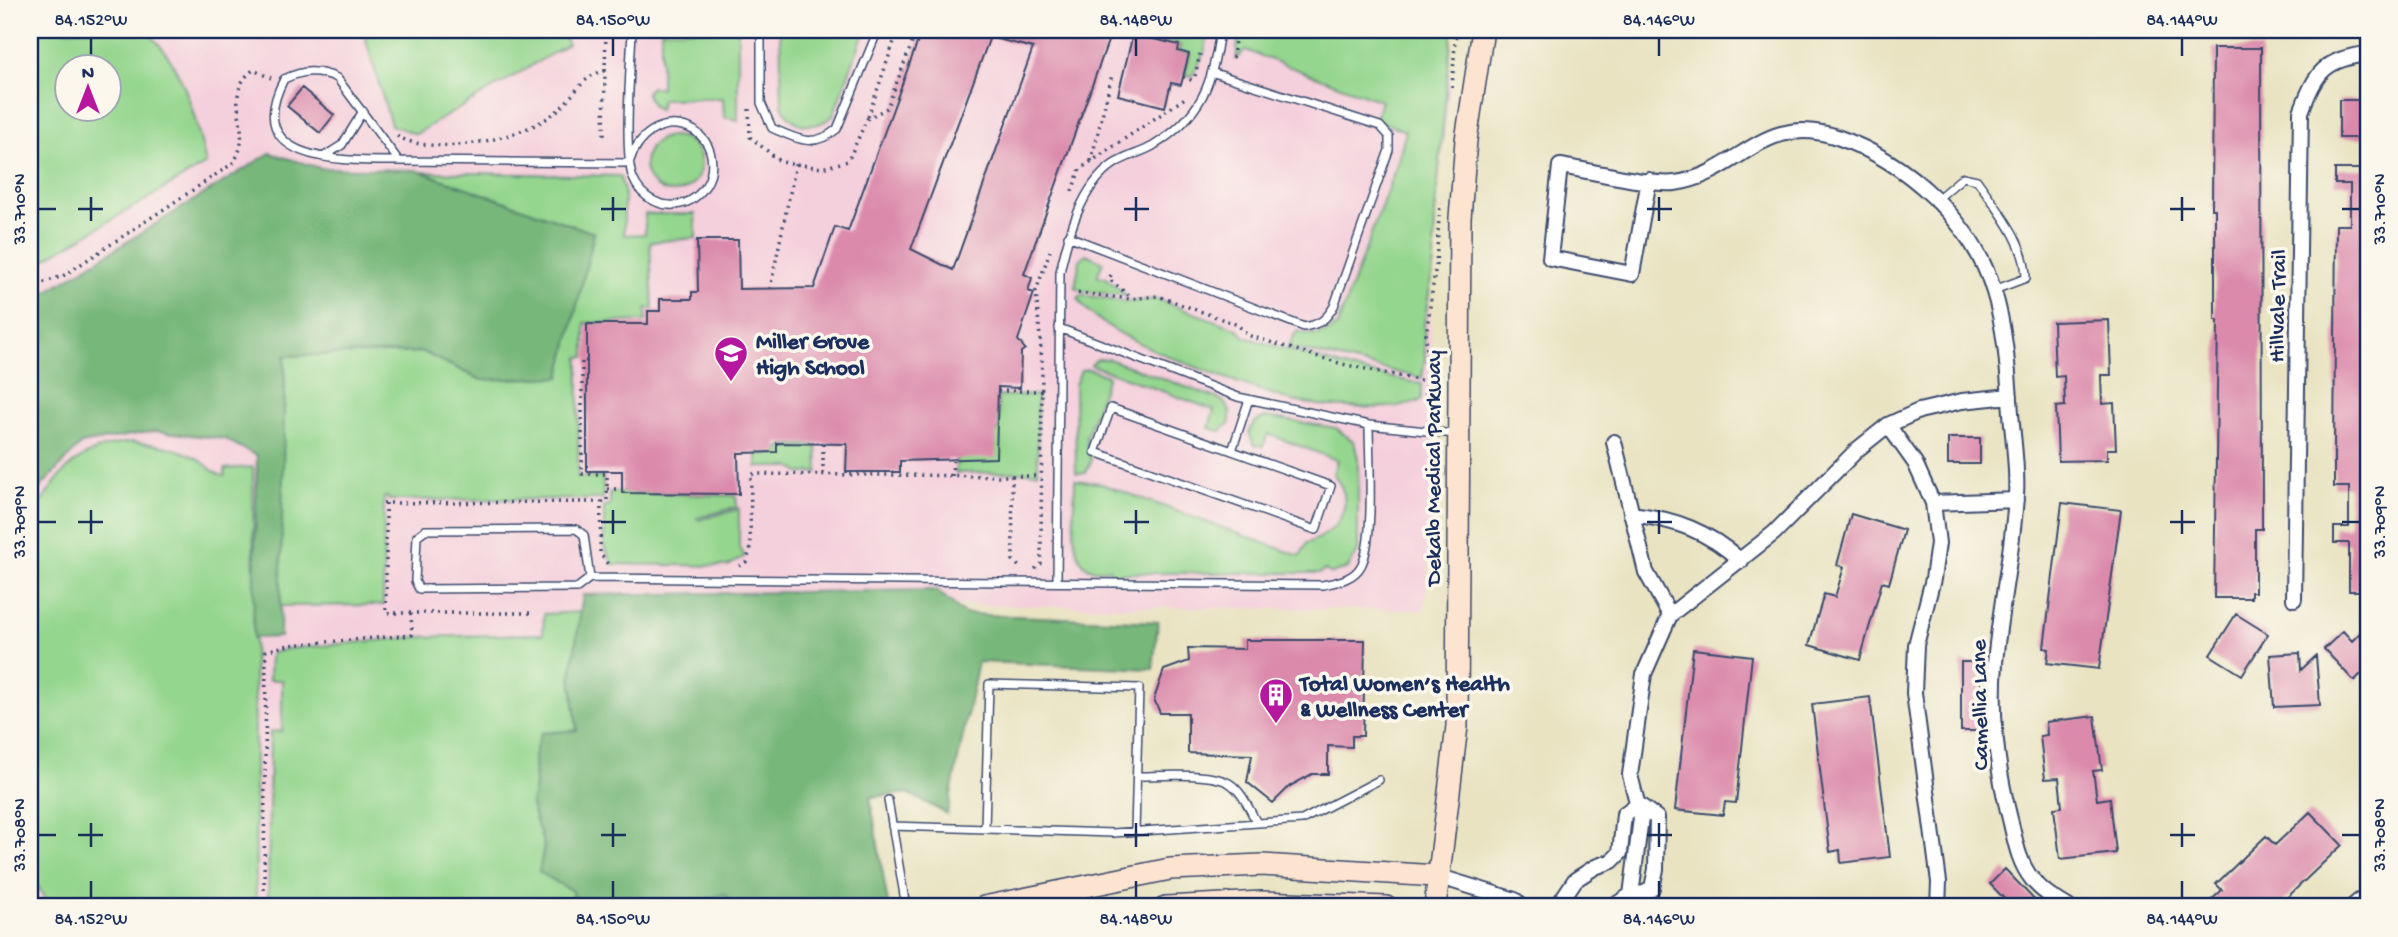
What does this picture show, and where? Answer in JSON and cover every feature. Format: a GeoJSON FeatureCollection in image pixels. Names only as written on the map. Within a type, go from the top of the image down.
{"type":"FeatureCollection","features":[{"type":"Feature","properties":{"kind":"main road","name":"Dekalb Medical Parkway"},"geometry":{"type":"LineString","coordinates":[[1435,907],[1457,726],[1460,218],[1466,140],[1483,30]]}},
{"type":"Feature","properties":{"kind":"main road"},"geometry":{"type":"LineString","coordinates":[[984,907],[1170,869],[1262,865],[1437,876]]}},
{"type":"Feature","properties":{"kind":"main road"},"geometry":{"type":"LineString","coordinates":[[1166,907],[1262,902],[1386,907]]}},
{"type":"Feature","properties":{"kind":"street","name":"Hillvale Trail"},"geometry":{"type":"LineString","coordinates":[[2294,599],[2301,112],[2313,79],[2341,57],[2368,54]]}},
{"type":"Feature","properties":{"kind":"street","name":"Camellia Lane"},"geometry":{"type":"LineString","coordinates":[[1649,180],[1632,274],[1550,258],[1560,166],[1649,180],[1673,184],[1696,178],[1757,142],[1779,133],[1806,131],[1835,136],[1906,172],[1936,200],[1959,228],[1994,290],[2003,332],[2010,396],[2016,500],[1995,666],[1999,767],[2020,858],[2030,877],[2042,890],[2068,907]]}},
{"type":"Feature","properties":{"kind":"street"},"geometry":{"type":"LineString","coordinates":[[1622,903],[1638,855],[1641,818],[1630,775],[1644,674],[1670,615],[1774,533],[1858,449],[1888,425],[1919,411],[1962,401],[2010,396]]}},
{"type":"Feature","properties":{"kind":"street"},"geometry":{"type":"LineString","coordinates":[[1888,425],[1915,463],[1933,503],[1938,543],[1933,579],[1916,645],[1914,693],[1939,882],[1938,907]]}},
{"type":"Feature","properties":{"kind":"street"},"geometry":{"type":"LineString","coordinates":[[1614,442],[1646,572],[1670,615]]}},
{"type":"Feature","properties":{"kind":"street"},"geometry":{"type":"LineString","coordinates":[[1933,503],[2016,500]]}},
{"type":"Feature","properties":{"kind":"street"},"geometry":{"type":"LineString","coordinates":[[1631,514],[1667,519],[1698,530],[1721,543],[1741,561]]}},
{"type":"Feature","properties":{"kind":"street"},"geometry":{"type":"LineString","coordinates":[[1557,907],[1575,880],[1612,861],[1620,853],[1624,814],[1638,804]]}},
{"type":"Feature","properties":{"kind":"street"},"geometry":{"type":"LineString","coordinates":[[1622,903],[1652,888],[1657,858],[1657,818],[1638,804]]}},
{"type":"Feature","properties":{"kind":"street"},"geometry":{"type":"LineString","coordinates":[[1620,853],[1657,858]]}},
{"type":"Feature","properties":{"kind":"street"},"geometry":{"type":"LineString","coordinates":[[1437,876],[1515,900],[1522,907]]}},
{"type":"Feature","properties":{"kind":"street"},"geometry":{"type":"LineString","coordinates":[[2352,907],[2359,901],[2368,901]]}},
{"type":"Feature","properties":{"kind":"lane"},"geometry":{"type":"LineString","coordinates":[[629,163],[635,146],[648,131],[667,124],[677,125],[702,138],[712,159],[711,172],[698,195],[687,202],[661,204],[639,189],[629,163],[632,30]]}},
{"type":"Feature","properties":{"kind":"lane"},"geometry":{"type":"LineString","coordinates":[[761,30],[761,103],[772,128],[801,140],[824,140],[836,129],[878,30]]}},
{"type":"Feature","properties":{"kind":"lane"},"geometry":{"type":"LineString","coordinates":[[1058,582],[1060,272],[1068,236],[1094,185],[1113,164],[1152,147],[1179,127],[1201,100],[1214,73],[1220,30]]}},
{"type":"Feature","properties":{"kind":"lane"},"geometry":{"type":"LineString","coordinates":[[398,160],[337,78],[323,72],[303,71],[284,79],[274,98],[278,137],[289,147],[323,157],[398,160],[629,163]]}},
{"type":"Feature","properties":{"kind":"lane"},"geometry":{"type":"LineString","coordinates":[[1068,236],[1304,327],[1318,325],[1327,318],[1334,306],[1389,150],[1388,136],[1380,127],[1214,73]]}},
{"type":"Feature","properties":{"kind":"lane"},"geometry":{"type":"LineString","coordinates":[[323,157],[342,145],[363,111]]}},
{"type":"Feature","properties":{"kind":"lane"},"geometry":{"type":"LineString","coordinates":[[1936,200],[1963,177],[1977,180],[2009,225],[2026,264],[2026,278],[1994,290]]}},
{"type":"Feature","properties":{"kind":"lane"},"geometry":{"type":"LineString","coordinates":[[1059,328],[1249,399],[1369,425],[1459,435]]}},
{"type":"Feature","properties":{"kind":"lane"},"geometry":{"type":"LineString","coordinates":[[1232,451],[1249,399]]}},
{"type":"Feature","properties":{"kind":"lane"},"geometry":{"type":"LineString","coordinates":[[1111,408],[1232,451],[1332,486],[1316,530],[1095,452],[1111,408]]}},
{"type":"Feature","properties":{"kind":"lane"},"geometry":{"type":"LineString","coordinates":[[590,578],[584,535],[576,529],[425,530],[417,536],[415,581],[419,589],[577,588],[590,578],[1323,585],[1347,579],[1360,567],[1368,540],[1369,425]]}},
{"type":"Feature","properties":{"kind":"lane"},"geometry":{"type":"LineString","coordinates":[[985,829],[989,684],[1139,688],[1135,831]]}},
{"type":"Feature","properties":{"kind":"lane"},"geometry":{"type":"LineString","coordinates":[[1137,776],[1212,778],[1228,783],[1243,796],[1257,823]]}},
{"type":"Feature","properties":{"kind":"lane"},"geometry":{"type":"LineString","coordinates":[[892,826],[1135,831],[1303,820],[1379,780]]}},
{"type":"Feature","properties":{"kind":"lane"},"geometry":{"type":"LineString","coordinates":[[888,800],[906,907]]}},
{"type":"Feature","properties":{"kind":"path"},"geometry":{"type":"LineString","coordinates":[[604,136],[606,30]]}},
{"type":"Feature","properties":{"kind":"path"},"geometry":{"type":"LineString","coordinates":[[748,97],[750,137],[781,162],[822,168],[848,161],[867,119],[898,30]]}},
{"type":"Feature","properties":{"kind":"path"},"geometry":{"type":"LineString","coordinates":[[867,119],[887,108],[917,30]]}},
{"type":"Feature","properties":{"kind":"path"},"geometry":{"type":"LineString","coordinates":[[1233,58],[1237,30]]}},
{"type":"Feature","properties":{"kind":"path"},"geometry":{"type":"LineString","coordinates":[[30,287],[63,276],[232,164],[241,153],[243,138],[238,109],[240,85],[253,70],[266,73],[274,80],[279,75]]}},
{"type":"Feature","properties":{"kind":"path"},"geometry":{"type":"LineString","coordinates":[[396,135],[408,142],[467,144],[521,132],[556,112],[592,74],[605,71]]}},
{"type":"Feature","properties":{"kind":"path"},"geometry":{"type":"LineString","coordinates":[[1091,162],[1112,75]]}},
{"type":"Feature","properties":{"kind":"path"},"geometry":{"type":"LineString","coordinates":[[1183,77],[1194,81]]}},
{"type":"Feature","properties":{"kind":"path"},"geometry":{"type":"LineString","coordinates":[[770,289],[796,164]]}},
{"type":"Feature","properties":{"kind":"path"},"geometry":{"type":"LineString","coordinates":[[1111,275],[1109,279],[1134,299]]}},
{"type":"Feature","properties":{"kind":"path"},"geometry":{"type":"LineString","coordinates":[[1013,476],[1013,560],[1026,572],[1041,564],[1042,391],[1035,291]]}},
{"type":"Feature","properties":{"kind":"path"},"geometry":{"type":"LineString","coordinates":[[383,502],[607,502],[607,472],[582,474],[582,360],[587,361]]}},
{"type":"Feature","properties":{"kind":"path"},"geometry":{"type":"LineString","coordinates":[[1425,394],[1428,382]]}},
{"type":"Feature","properties":{"kind":"path"},"geometry":{"type":"LineString","coordinates":[[998,391],[1042,391]]}},
{"type":"Feature","properties":{"kind":"path"},"geometry":{"type":"LineString","coordinates":[[823,444],[823,475]]}},
{"type":"Feature","properties":{"kind":"path"},"geometry":{"type":"LineString","coordinates":[[952,476],[953,461]]}},
{"type":"Feature","properties":{"kind":"path"},"geometry":{"type":"LineString","coordinates":[[734,568],[746,562],[750,551],[751,474],[1040,476]]}},
{"type":"Feature","properties":{"kind":"path"},"geometry":{"type":"LineString","coordinates":[[607,489],[622,489]]}},
{"type":"Feature","properties":{"kind":"path"},"geometry":{"type":"LineString","coordinates":[[601,502],[600,553],[610,567],[620,569]]}},
{"type":"Feature","properties":{"kind":"path"},"geometry":{"type":"LineString","coordinates":[[264,890],[266,651],[289,646],[412,635],[411,613]]}},
{"type":"Feature","properties":{"kind":"shaded area","name":"Miller Grove High School"},"geometry":{"type":"Polygon","coordinates":[[[30,30],[1441,30],[1451,80],[1429,274],[1437,492],[1424,610],[867,604],[839,608],[888,904],[871,907],[30,907],[30,30]]]}},
{"type":"Feature","properties":{"kind":"green space"},"geometry":{"type":"Polygon","coordinates":[[[30,30],[144,30],[169,57],[178,73],[198,128],[206,164],[30,268],[30,30]]]}},
{"type":"Feature","properties":{"kind":"green space"},"geometry":{"type":"Polygon","coordinates":[[[363,30],[559,30],[568,44],[416,134],[391,125],[363,30]]]}},
{"type":"Feature","properties":{"kind":"green space"},"geometry":{"type":"Polygon","coordinates":[[[661,30],[738,30],[738,120],[724,117],[723,98],[661,99],[659,110],[652,105],[646,92],[651,87],[661,88],[661,30]]]}},
{"type":"Feature","properties":{"kind":"green space"},"geometry":{"type":"Polygon","coordinates":[[[780,30],[865,30],[833,116],[826,121],[804,125],[786,113],[782,105],[780,30]]]}},
{"type":"Feature","properties":{"kind":"green space"},"geometry":{"type":"Polygon","coordinates":[[[1116,30],[1208,30],[1205,52],[1192,76],[1185,75],[1190,54],[1179,51],[1180,45],[1116,30]]]}},
{"type":"Feature","properties":{"kind":"green space"},"geometry":{"type":"Polygon","coordinates":[[[1239,30],[1452,31],[1435,213],[1434,263],[1424,324],[1425,359],[1422,378],[1288,347],[1297,331],[1318,334],[1337,326],[1397,164],[1406,131],[1375,120],[1381,101],[1245,50],[1236,59],[1239,30]]]}},
{"type":"Feature","properties":{"kind":"green space"},"geometry":{"type":"Polygon","coordinates":[[[673,136],[684,138],[693,144],[699,153],[699,175],[693,184],[684,190],[673,192],[662,190],[653,184],[647,175],[645,164],[647,153],[653,144],[662,138],[673,136]]]}},
{"type":"Feature","properties":{"kind":"green space"},"geometry":{"type":"Polygon","coordinates":[[[270,153],[320,168],[416,170],[594,233],[560,377],[481,380],[423,352],[285,356],[280,637],[253,638],[257,456],[225,439],[155,431],[81,444],[39,489],[30,514],[30,302],[270,153]]]}},
{"type":"Feature","properties":{"kind":"green space"},"geometry":{"type":"Polygon","coordinates":[[[422,172],[620,176],[624,191],[624,235],[645,234],[645,214],[695,214],[696,238],[650,242],[653,309],[646,308],[646,321],[585,323],[585,357],[579,357],[578,477],[603,477],[603,499],[388,500],[388,497],[384,497],[383,605],[280,606],[280,401],[285,401],[285,355],[423,352],[481,380],[560,376],[594,234],[422,172]]]}},
{"type":"Feature","properties":{"kind":"green space"},"geometry":{"type":"Polygon","coordinates":[[[1086,254],[1103,262],[1097,276],[1106,278],[1127,296],[1082,291],[1075,287],[1080,259],[1086,254]]]}},
{"type":"Feature","properties":{"kind":"green space"},"geometry":{"type":"Polygon","coordinates":[[[1082,295],[1127,302],[1156,299],[1238,329],[1245,337],[1355,370],[1422,384],[1422,399],[1412,404],[1379,408],[1339,407],[1292,401],[1208,372],[1142,345],[1092,314],[1078,298],[1082,295]]]}},
{"type":"Feature","properties":{"kind":"green space"},"geometry":{"type":"Polygon","coordinates":[[[1097,359],[1109,359],[1222,400],[1230,411],[1230,422],[1221,431],[1209,428],[1214,410],[1091,365],[1097,359]]]}},
{"type":"Feature","properties":{"kind":"green space"},"geometry":{"type":"Polygon","coordinates":[[[1089,369],[1108,376],[1086,438],[1091,461],[1086,473],[1076,473],[1075,385],[1081,370],[1089,369]]]}},
{"type":"Feature","properties":{"kind":"green space"},"geometry":{"type":"Polygon","coordinates":[[[1037,395],[1038,472],[956,473],[956,458],[999,430],[998,396],[1037,395]]]}},
{"type":"Feature","properties":{"kind":"green space"},"geometry":{"type":"Polygon","coordinates":[[[1266,417],[1336,428],[1354,442],[1358,458],[1358,551],[1348,568],[1332,574],[1325,570],[1320,573],[1112,573],[1108,569],[1094,570],[1084,564],[1078,554],[1075,540],[1075,480],[1099,483],[1300,556],[1307,543],[1328,532],[1341,516],[1344,496],[1333,474],[1337,460],[1268,434],[1263,446],[1254,445],[1250,430],[1257,421],[1266,417]]]}},
{"type":"Feature","properties":{"kind":"green space"},"geometry":{"type":"Polygon","coordinates":[[[132,442],[181,451],[225,476],[225,469],[253,467],[256,907],[49,907],[30,871],[31,520],[50,490],[70,466],[96,450],[132,442]]]}},
{"type":"Feature","properties":{"kind":"green space"},"geometry":{"type":"Polygon","coordinates":[[[784,445],[817,446],[818,472],[800,473],[793,467],[757,467],[757,454],[779,454],[779,448],[784,445]]]}},
{"type":"Feature","properties":{"kind":"green space"},"geometry":{"type":"Polygon","coordinates":[[[610,492],[736,496],[737,507],[697,518],[699,520],[739,509],[739,548],[745,556],[728,566],[613,564],[604,546],[604,507],[610,506],[610,492]]]}},
{"type":"Feature","properties":{"kind":"green space"},"geometry":{"type":"Polygon","coordinates":[[[936,590],[965,614],[1158,622],[1153,669],[978,662],[947,814],[908,793],[870,797],[888,904],[871,907],[733,907],[725,894],[671,907],[577,907],[572,891],[539,872],[544,846],[531,805],[535,786],[534,756],[541,733],[577,730],[571,676],[583,595],[936,590]]]}},
{"type":"Feature","properties":{"kind":"green space"},"geometry":{"type":"Polygon","coordinates":[[[581,612],[571,676],[577,730],[534,756],[535,786],[531,805],[544,846],[540,872],[572,891],[577,907],[268,907],[270,732],[282,731],[282,680],[269,680],[270,654],[286,649],[417,637],[543,634],[544,614],[581,612]]]}},
{"type":"Feature","properties":{"kind":"green space"},"geometry":{"type":"Polygon","coordinates":[[[726,894],[733,907],[671,907],[726,894]]]}},
{"type":"Feature","properties":{"kind":"building"},"geometry":{"type":"Polygon","coordinates":[[[922,30],[1112,30],[1024,274],[1032,278],[1028,291],[1034,293],[1018,340],[1025,349],[1021,352],[1020,388],[998,387],[996,458],[900,461],[900,472],[846,472],[847,444],[777,443],[777,452],[738,453],[739,494],[622,493],[622,471],[587,471],[587,324],[648,324],[648,311],[660,311],[660,299],[692,299],[692,292],[698,292],[697,240],[738,240],[739,289],[814,288],[835,227],[848,231],[922,30]],[[990,37],[911,249],[953,270],[1033,48],[990,37]]]}},
{"type":"Feature","properties":{"kind":"building"},"geometry":{"type":"Polygon","coordinates":[[[1133,34],[1179,45],[1178,51],[1189,54],[1181,85],[1171,83],[1165,107],[1118,95],[1133,34]]]}},
{"type":"Feature","properties":{"kind":"building"},"geometry":{"type":"Polygon","coordinates":[[[2213,48],[2261,48],[2262,529],[2255,529],[2255,592],[2251,592],[2251,598],[2214,598],[2218,320],[2215,320],[2215,209],[2212,209],[2213,48]]]}},
{"type":"Feature","properties":{"kind":"building"},"geometry":{"type":"Polygon","coordinates":[[[302,88],[334,115],[320,133],[287,106],[302,88]]]}},
{"type":"Feature","properties":{"kind":"building"},"geometry":{"type":"Polygon","coordinates":[[[2339,100],[2368,100],[2368,138],[2339,138],[2339,100]]]}},
{"type":"Feature","properties":{"kind":"building"},"geometry":{"type":"Polygon","coordinates":[[[2335,169],[2368,169],[2368,591],[2349,591],[2349,543],[2334,543],[2334,527],[2349,527],[2349,487],[2334,487],[2334,450],[2336,225],[2350,225],[2350,184],[2335,184],[2335,169]]]}},
{"type":"Feature","properties":{"kind":"building"},"geometry":{"type":"Polygon","coordinates":[[[2109,320],[2111,375],[2101,375],[2102,404],[2114,403],[2116,449],[2107,449],[2107,460],[2058,461],[2056,407],[2065,406],[2064,376],[2055,377],[2053,322],[2109,320]]]}},
{"type":"Feature","properties":{"kind":"building"},"geometry":{"type":"Polygon","coordinates":[[[1948,438],[1980,438],[1980,464],[1948,464],[1948,438]]]}},
{"type":"Feature","properties":{"kind":"building"},"geometry":{"type":"Polygon","coordinates":[[[2062,503],[2121,510],[2099,669],[2047,663],[2049,649],[2044,648],[2062,503]]]}},
{"type":"Feature","properties":{"kind":"building"},"geometry":{"type":"Polygon","coordinates":[[[1851,514],[1904,530],[1889,584],[1882,582],[1860,660],[1809,645],[1824,594],[1835,597],[1844,567],[1837,565],[1851,514]]]}},
{"type":"Feature","properties":{"kind":"building"},"geometry":{"type":"Polygon","coordinates":[[[2236,614],[2268,634],[2242,675],[2210,655],[2236,614]]]}},
{"type":"Feature","properties":{"kind":"building"},"geometry":{"type":"Polygon","coordinates":[[[2368,625],[2368,667],[2354,681],[2324,649],[2343,631],[2352,641],[2368,625]]]}},
{"type":"Feature","properties":{"kind":"building","name":"Total Women’s Health & Wellness Center"},"geometry":{"type":"Polygon","coordinates":[[[1245,640],[1365,640],[1363,736],[1352,736],[1352,747],[1328,746],[1328,774],[1312,774],[1290,786],[1273,803],[1247,782],[1252,755],[1188,753],[1188,713],[1160,713],[1154,699],[1164,670],[1189,661],[1188,648],[1245,649],[1245,640]]]}},
{"type":"Feature","properties":{"kind":"building"},"geometry":{"type":"Polygon","coordinates":[[[1693,649],[1752,656],[1736,803],[1725,802],[1723,815],[1675,810],[1693,649]]]}},
{"type":"Feature","properties":{"kind":"building"},"geometry":{"type":"Polygon","coordinates":[[[2300,653],[2301,670],[2316,656],[2320,705],[2274,707],[2270,655],[2300,653]]]}},
{"type":"Feature","properties":{"kind":"building"},"geometry":{"type":"Polygon","coordinates":[[[1961,662],[1981,662],[1981,731],[1961,731],[1961,662]]]}},
{"type":"Feature","properties":{"kind":"building"},"geometry":{"type":"Polygon","coordinates":[[[1870,697],[1890,857],[1841,863],[1840,850],[1830,852],[1812,704],[1870,697]]]}},
{"type":"Feature","properties":{"kind":"building"},"geometry":{"type":"Polygon","coordinates":[[[2095,716],[2102,770],[2093,771],[2097,800],[2110,798],[2116,853],[2060,859],[2054,808],[2062,807],[2059,778],[2045,779],[2040,736],[2047,735],[2046,722],[2095,716]]]}},
{"type":"Feature","properties":{"kind":"building"},"geometry":{"type":"Polygon","coordinates":[[[2310,812],[2342,845],[2277,907],[2204,907],[2222,890],[2216,884],[2266,836],[2275,845],[2310,812]]]}},
{"type":"Feature","properties":{"kind":"building"},"geometry":{"type":"Polygon","coordinates":[[[2005,869],[2041,907],[2012,907],[1990,884],[2005,869]]]}},
{"type":"Feature","properties":{"kind":"place","name":"Miller Grove High School"},"geometry":{"type":"Point","coordinates":[731,383]}},
{"type":"Feature","properties":{"kind":"place","name":"Total Women’s Health & Wellness Center"},"geometry":{"type":"Point","coordinates":[1276,725]}}]}
